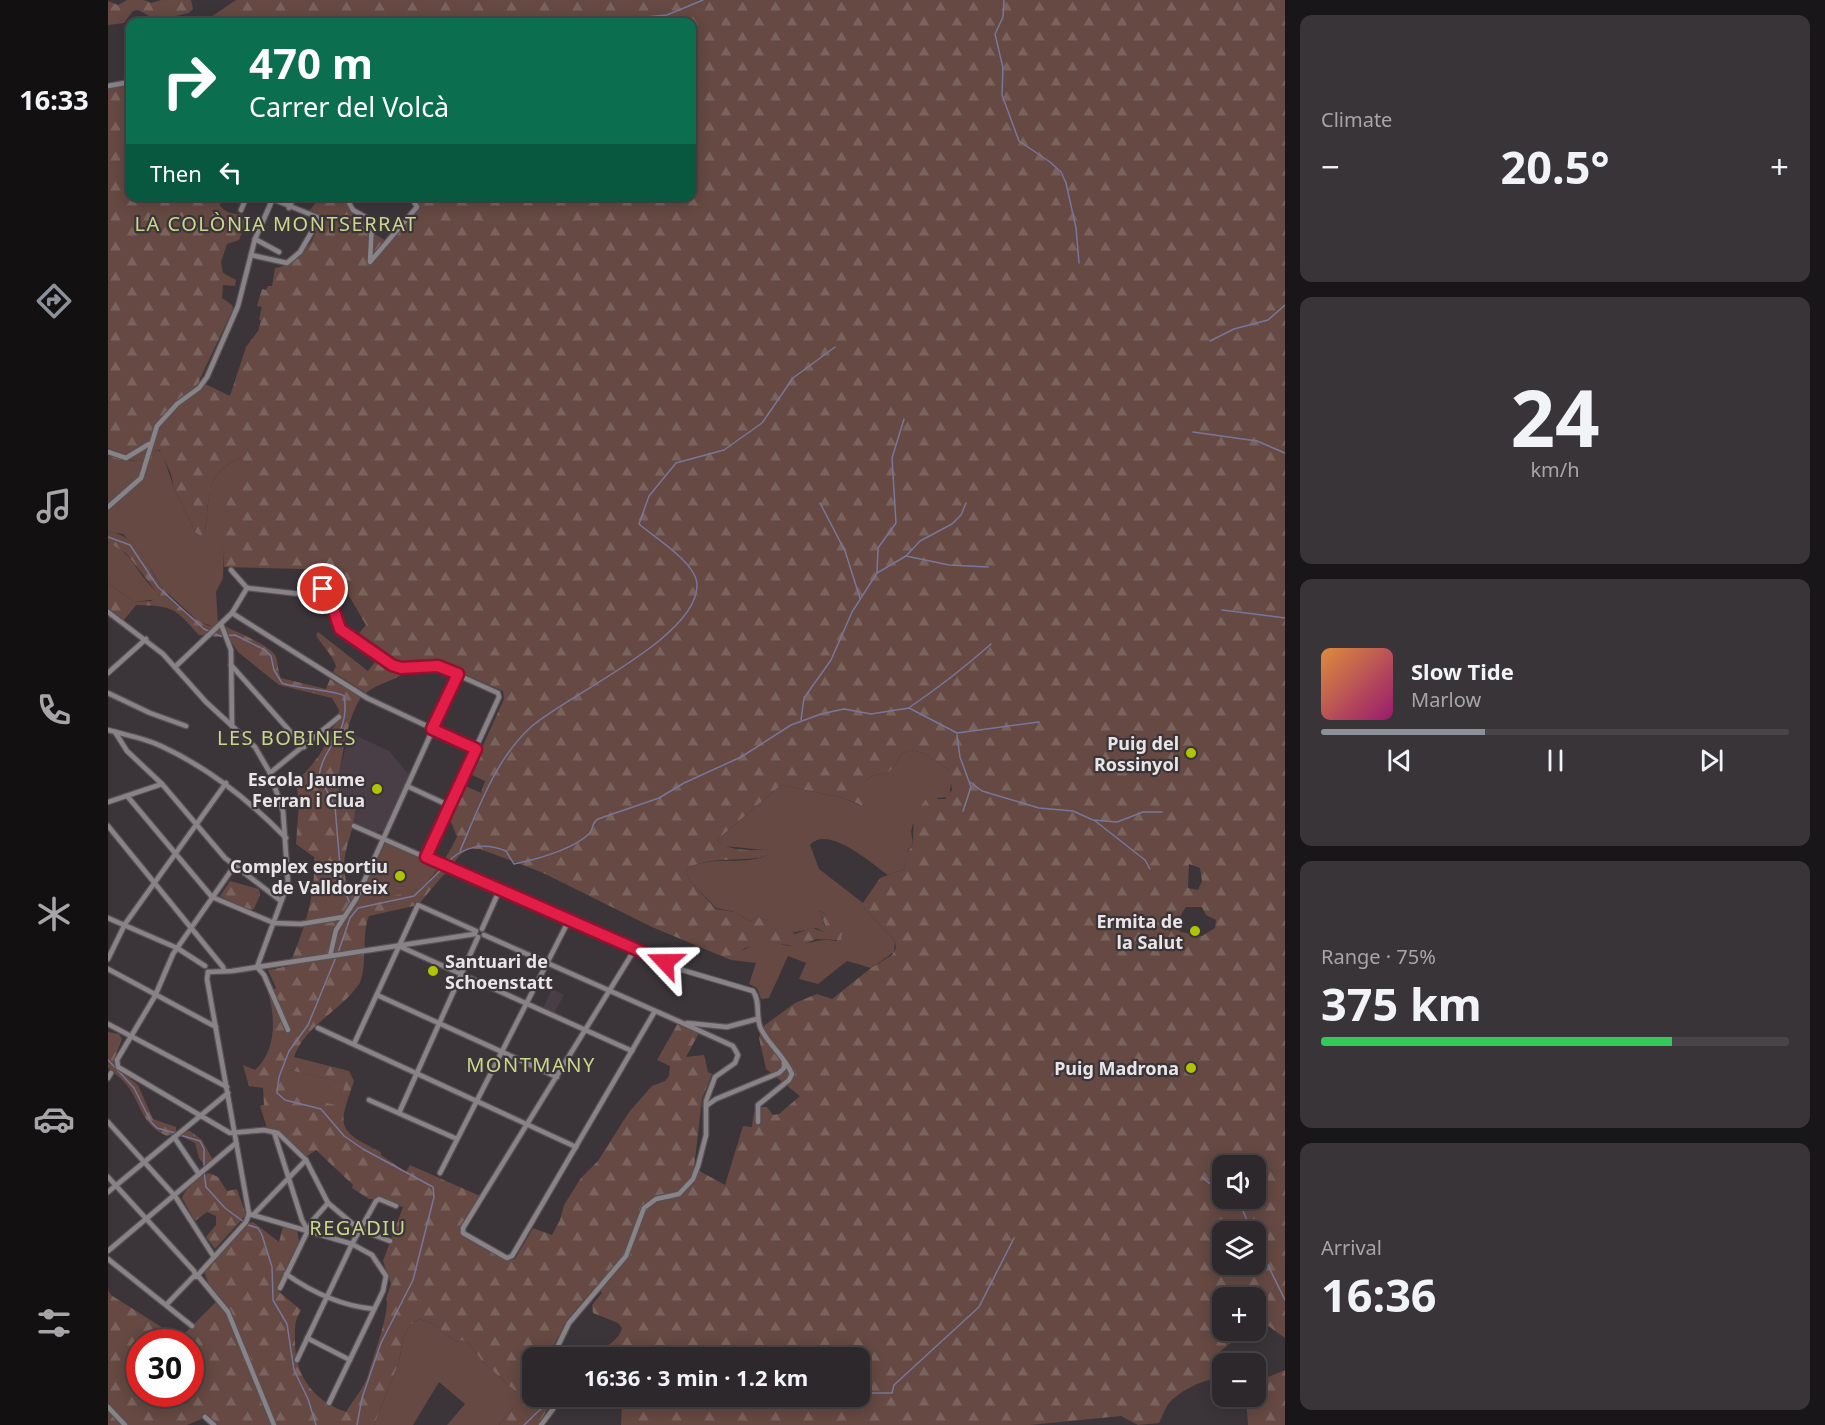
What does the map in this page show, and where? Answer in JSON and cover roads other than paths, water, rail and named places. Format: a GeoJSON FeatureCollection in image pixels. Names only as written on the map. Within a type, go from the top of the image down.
{"type":"FeatureCollection","features":[{"type":"Feature","properties":{"kind":"street"},"geometry":{"type":"LineString","coordinates":[[108,86],[126,83]]}},
{"type":"Feature","properties":{"kind":"street"},"geometry":{"type":"LineString","coordinates":[[241,210],[245,201]]}},
{"type":"Feature","properties":{"kind":"street"},"geometry":{"type":"LineString","coordinates":[[108,507],[141,478],[149,444],[160,422],[207,377],[238,306],[255,239],[272,201]]}},
{"type":"Feature","properties":{"kind":"street"},"geometry":{"type":"LineString","coordinates":[[251,255],[286,263],[300,252],[318,221],[316,217],[289,208],[278,201]]}},
{"type":"Feature","properties":{"kind":"street"},"geometry":{"type":"LineString","coordinates":[[289,208],[292,201]]}},
{"type":"Feature","properties":{"kind":"street"},"geometry":{"type":"LineString","coordinates":[[348,201],[353,210],[372,221],[370,262],[417,206],[414,201]]}},
{"type":"Feature","properties":{"kind":"street"},"geometry":{"type":"LineString","coordinates":[[255,239],[279,252]]}},
{"type":"Feature","properties":{"kind":"street"},"geometry":{"type":"LineString","coordinates":[[108,452],[126,458],[149,444]]}},
{"type":"Feature","properties":{"kind":"street"},"geometry":{"type":"LineString","coordinates":[[231,570],[247,588],[309,595],[325,589],[340,629],[392,665],[401,668],[438,666],[498,693],[499,697],[426,857]]}},
{"type":"Feature","properties":{"kind":"street"},"geometry":{"type":"LineString","coordinates":[[175,667],[232,613],[247,588]]}},
{"type":"Feature","properties":{"kind":"street"},"geometry":{"type":"LineString","coordinates":[[108,612],[146,639],[175,667],[255,747],[270,773],[283,811],[288,882],[257,967]]}},
{"type":"Feature","properties":{"kind":"street"},"geometry":{"type":"LineString","coordinates":[[232,613],[367,698],[476,749]]}},
{"type":"Feature","properties":{"kind":"street"},"geometry":{"type":"LineString","coordinates":[[221,624],[231,650],[232,726]]}},
{"type":"Feature","properties":{"kind":"street"},"geometry":{"type":"LineString","coordinates":[[109,671],[146,639]]}},
{"type":"Feature","properties":{"kind":"street"},"geometry":{"type":"LineString","coordinates":[[231,665],[304,747]]}},
{"type":"Feature","properties":{"kind":"street"},"geometry":{"type":"LineString","coordinates":[[330,956],[334,936],[343,917],[356,899],[458,674]]}},
{"type":"Feature","properties":{"kind":"street"},"geometry":{"type":"LineString","coordinates":[[108,693],[150,713],[186,726]]}},
{"type":"Feature","properties":{"kind":"street"},"geometry":{"type":"LineString","coordinates":[[270,773],[339,717]]}},
{"type":"Feature","properties":{"kind":"street"},"geometry":{"type":"LineString","coordinates":[[108,730],[160,746],[226,783],[257,808],[286,838]]}},
{"type":"Feature","properties":{"kind":"street"},"geometry":{"type":"LineString","coordinates":[[116,732],[127,751],[162,784],[196,825],[235,865],[281,901]]}},
{"type":"Feature","properties":{"kind":"street"},"geometry":{"type":"LineString","coordinates":[[108,959],[125,924],[226,783]]}},
{"type":"Feature","properties":{"kind":"street"},"geometry":{"type":"LineString","coordinates":[[108,802],[162,784]]}},
{"type":"Feature","properties":{"kind":"street"},"geometry":{"type":"LineString","coordinates":[[407,786],[450,806]]}},
{"type":"Feature","properties":{"kind":"street"},"geometry":{"type":"LineString","coordinates":[[128,797],[212,897],[274,923],[301,924],[343,917]]}},
{"type":"Feature","properties":{"kind":"street"},"geometry":{"type":"LineString","coordinates":[[108,826],[216,958],[224,971]]}},
{"type":"Feature","properties":{"kind":"street"},"geometry":{"type":"LineString","coordinates":[[354,826],[680,969],[753,991],[757,996],[757,1019],[762,1031],[792,1076],[758,1105],[758,1122]]}},
{"type":"Feature","properties":{"kind":"street"},"geometry":{"type":"LineString","coordinates":[[235,865],[177,948],[155,996],[117,1060],[118,1067],[199,1116],[235,1134],[274,1132],[306,1160],[328,1203],[360,1230],[390,1241]]}},
{"type":"Feature","properties":{"kind":"street"},"geometry":{"type":"LineString","coordinates":[[399,1113],[476,934],[482,928],[500,890]]}},
{"type":"Feature","properties":{"kind":"street"},"geometry":{"type":"LineString","coordinates":[[354,1044],[418,905],[476,934]]}},
{"type":"Feature","properties":{"kind":"street"},"geometry":{"type":"LineString","coordinates":[[108,918],[177,948],[205,966],[208,972],[206,978],[236,1143],[252,1214]]}},
{"type":"Feature","properties":{"kind":"street"},"geometry":{"type":"LineString","coordinates":[[440,1173],[569,920]]}},
{"type":"Feature","properties":{"kind":"street"},"geometry":{"type":"LineString","coordinates":[[482,928],[484,935]]}},
{"type":"Feature","properties":{"kind":"street"},"geometry":{"type":"LineString","coordinates":[[208,972],[257,967],[476,934],[484,935],[733,1046],[737,1051],[738,1059],[715,1077],[706,1106],[706,1135],[693,1179],[679,1194],[656,1199],[644,1208],[626,1256],[569,1323],[557,1347]]}},
{"type":"Feature","properties":{"kind":"street"},"geometry":{"type":"LineString","coordinates":[[398,945],[632,1051]]}},
{"type":"Feature","properties":{"kind":"street"},"geometry":{"type":"LineString","coordinates":[[635,949],[463,1228],[463,1233],[507,1258],[512,1256],[655,1011]]}},
{"type":"Feature","properties":{"kind":"street"},"geometry":{"type":"LineString","coordinates":[[205,966],[212,964],[216,958]]}},
{"type":"Feature","properties":{"kind":"street"},"geometry":{"type":"LineString","coordinates":[[212,964],[217,970]]}},
{"type":"Feature","properties":{"kind":"street"},"geometry":{"type":"LineString","coordinates":[[257,967],[264,975],[288,1030]]}},
{"type":"Feature","properties":{"kind":"street"},"geometry":{"type":"LineString","coordinates":[[108,969],[216,1027]]}},
{"type":"Feature","properties":{"kind":"street"},"geometry":{"type":"LineString","coordinates":[[377,995],[557,1077]]}},
{"type":"Feature","properties":{"kind":"street"},"geometry":{"type":"LineString","coordinates":[[678,1021],[711,1027],[727,1027],[757,1019]]}},
{"type":"Feature","properties":{"kind":"street"},"geometry":{"type":"LineString","coordinates":[[108,1024],[227,1090]]}},
{"type":"Feature","properties":{"kind":"street"},"geometry":{"type":"LineString","coordinates":[[318,1028],[576,1147]]}},
{"type":"Feature","properties":{"kind":"street"},"geometry":{"type":"LineString","coordinates":[[706,1106],[716,1099],[779,1073],[784,1068],[784,1061]]}},
{"type":"Feature","properties":{"kind":"street"},"geometry":{"type":"LineString","coordinates":[[108,1192],[227,1090]]}},
{"type":"Feature","properties":{"kind":"street"},"geometry":{"type":"LineString","coordinates":[[369,1100],[457,1139]]}},
{"type":"Feature","properties":{"kind":"street"},"geometry":{"type":"LineString","coordinates":[[108,1122],[174,1195],[214,1257]]}},
{"type":"Feature","properties":{"kind":"street"},"geometry":{"type":"LineString","coordinates":[[274,1132],[288,1179],[308,1230]]}},
{"type":"Feature","properties":{"kind":"street"},"geometry":{"type":"LineString","coordinates":[[174,1137],[199,1174]]}},
{"type":"Feature","properties":{"kind":"street"},"geometry":{"type":"LineString","coordinates":[[108,1251],[236,1143]]}},
{"type":"Feature","properties":{"kind":"street"},"geometry":{"type":"LineString","coordinates":[[167,1304],[306,1160]]}},
{"type":"Feature","properties":{"kind":"street"},"geometry":{"type":"LineString","coordinates":[[108,1176],[218,1298],[229,1315],[274,1425]]}},
{"type":"Feature","properties":{"kind":"street"},"geometry":{"type":"LineString","coordinates":[[297,1359],[352,1244],[376,1201],[379,1199],[396,1206]]}},
{"type":"Feature","properties":{"kind":"street"},"geometry":{"type":"LineString","coordinates":[[280,1288],[308,1230],[328,1203]]}},
{"type":"Feature","properties":{"kind":"street"},"geometry":{"type":"LineString","coordinates":[[252,1214],[352,1244],[372,1255],[386,1276],[383,1290],[329,1403]]}},
{"type":"Feature","properties":{"kind":"street"},"geometry":{"type":"LineString","coordinates":[[108,1259],[192,1326]]}},
{"type":"Feature","properties":{"kind":"street"},"geometry":{"type":"LineString","coordinates":[[286,1274],[327,1298],[354,1308],[374,1309]]}},
{"type":"Feature","properties":{"kind":"street"},"geometry":{"type":"LineString","coordinates":[[308,1338],[350,1360]]}},
{"type":"Feature","properties":{"kind":"street"},"geometry":{"type":"LineString","coordinates":[[108,1407],[125,1425]]}},
{"type":"Feature","properties":{"kind":"street"},"geometry":{"type":"LineString","coordinates":[[541,1425],[552,1407]]}},
{"type":"Feature","properties":{"kind":"street"},"geometry":{"type":"LineString","coordinates":[[205,1417],[214,1425]]}},
{"type":"Feature","properties":{"kind":"waterway"},"geometry":{"type":"LineString","coordinates":[[635,18],[667,15],[703,0]]}},
{"type":"Feature","properties":{"kind":"waterway"},"geometry":{"type":"LineString","coordinates":[[1004,0],[1003,17],[995,34],[1003,68],[1002,95],[1019,141],[1061,172],[1066,183],[1076,228],[1079,263]]}},
{"type":"Feature","properties":{"kind":"waterway"},"geometry":{"type":"LineString","coordinates":[[1210,341],[1234,329],[1268,320],[1285,305]]}},
{"type":"Feature","properties":{"kind":"waterway"},"geometry":{"type":"LineString","coordinates":[[460,851],[498,768],[519,739],[550,713],[655,644],[677,624],[692,605],[697,585],[690,568],[674,551],[639,524],[649,496],[676,463],[724,450],[762,423],[793,378],[835,347]]}},
{"type":"Feature","properties":{"kind":"waterway"},"geometry":{"type":"LineString","coordinates":[[877,572],[878,548],[896,523],[892,458],[904,419]]}},
{"type":"Feature","properties":{"kind":"waterway"},"geometry":{"type":"LineString","coordinates":[[1193,432],[1257,441],[1285,453]]}},
{"type":"Feature","properties":{"kind":"waterway"},"geometry":{"type":"LineString","coordinates":[[820,503],[845,551],[860,598]]}},
{"type":"Feature","properties":{"kind":"waterway"},"geometry":{"type":"LineString","coordinates":[[801,720],[804,698],[831,660],[852,612],[877,573],[906,556],[920,541],[952,524],[961,515],[966,503]]}},
{"type":"Feature","properties":{"kind":"waterway"},"geometry":{"type":"LineString","coordinates":[[108,537],[130,545],[158,587],[204,629],[220,636],[235,635],[265,650],[271,656],[274,670],[282,683],[334,692],[344,696],[344,721],[326,756],[319,776],[335,806],[341,878],[350,905]]}},
{"type":"Feature","properties":{"kind":"waterway"},"geometry":{"type":"LineString","coordinates":[[906,556],[949,565],[988,567]]}},
{"type":"Feature","properties":{"kind":"waterway"},"geometry":{"type":"LineString","coordinates":[[1222,610],[1285,618]]}},
{"type":"Feature","properties":{"kind":"waterway"},"geometry":{"type":"LineString","coordinates":[[910,707],[991,644]]}},
{"type":"Feature","properties":{"kind":"waterway"},"geometry":{"type":"LineString","coordinates":[[446,864],[459,853],[482,846],[506,851],[514,864],[544,857],[582,840],[589,834],[594,822],[598,819],[659,798],[684,783],[741,757],[791,725],[821,714],[844,709],[871,714],[909,708],[957,733],[1039,722]]}},
{"type":"Feature","properties":{"kind":"waterway"},"geometry":{"type":"LineString","coordinates":[[957,735],[960,757],[971,787],[963,811]]}},
{"type":"Feature","properties":{"kind":"waterway"},"geometry":{"type":"LineString","coordinates":[[970,782],[982,791],[1039,808],[1073,811],[1093,820],[1117,822],[1143,812],[1162,812]]}},
{"type":"Feature","properties":{"kind":"waterway"},"geometry":{"type":"LineString","coordinates":[[1094,820],[1145,860],[1150,869]]}},
{"type":"Feature","properties":{"kind":"waterway"},"geometry":{"type":"LineString","coordinates":[[338,953],[350,918],[358,908],[414,896],[443,868]]}},
{"type":"Feature","properties":{"kind":"waterway"},"geometry":{"type":"LineString","coordinates":[[336,957],[308,1025],[289,1051],[279,1077],[277,1093],[285,1100],[321,1109],[344,1136],[363,1149],[433,1187],[434,1197],[413,1280],[381,1343],[362,1398],[357,1425]]}},
{"type":"Feature","properties":{"kind":"waterway"},"geometry":{"type":"LineString","coordinates":[[108,1060],[134,1088],[151,1122],[157,1128],[175,1133]]}},
{"type":"Feature","properties":{"kind":"waterway"},"geometry":{"type":"LineString","coordinates":[[180,1135],[200,1141],[204,1149],[204,1168]]}},
{"type":"Feature","properties":{"kind":"waterway"},"geometry":{"type":"LineString","coordinates":[[204,1172],[206,1187],[225,1208],[248,1225],[258,1228],[262,1235],[272,1267],[273,1300],[287,1324],[294,1370],[308,1399],[316,1425]]}},
{"type":"Feature","properties":{"kind":"waterway"},"geometry":{"type":"LineString","coordinates":[[1202,1177],[1212,1186]]}},
{"type":"Feature","properties":{"kind":"waterway"},"geometry":{"type":"LineString","coordinates":[[1241,1209],[1247,1221]]}},
{"type":"Feature","properties":{"kind":"waterway"},"geometry":{"type":"LineString","coordinates":[[870,1393],[892,1393],[894,1385],[979,1307],[1014,1238]]}},
{"type":"Feature","properties":{"kind":"waterway"},"geometry":{"type":"LineString","coordinates":[[1266,1261],[1285,1300]]}},
{"type":"Feature","properties":{"kind":"waterway"},"geometry":{"type":"LineString","coordinates":[[524,1425],[543,1407]]}},
{"type":"Feature","properties":{"kind":"place","name":"Puig del Rossinyol"},"geometry":{"type":"Point","coordinates":[1191,753]}},
{"type":"Feature","properties":{"kind":"place","name":"Escola Jaume Ferran i Clua"},"geometry":{"type":"Point","coordinates":[377,789]}},
{"type":"Feature","properties":{"kind":"place","name":"Complex esportiu de Valldoreix"},"geometry":{"type":"Point","coordinates":[400,876]}},
{"type":"Feature","properties":{"kind":"place","name":"Ermita de la Salut"},"geometry":{"type":"Point","coordinates":[1195,931]}},
{"type":"Feature","properties":{"kind":"place","name":"Santuari de Schoenstatt"},"geometry":{"type":"Point","coordinates":[433,971]}},
{"type":"Feature","properties":{"kind":"place","name":"Puig Madrona"},"geometry":{"type":"Point","coordinates":[1191,1068]}},
{"type":"Feature","properties":{"kind":"district","name":"LA COLÒNIA MONTSERRAT"},"geometry":{"type":"Point","coordinates":[276,223]}},
{"type":"Feature","properties":{"kind":"district","name":"LES BOBINES"},"geometry":{"type":"Point","coordinates":[287,737]}},
{"type":"Feature","properties":{"kind":"district","name":"MONTMANY"},"geometry":{"type":"Point","coordinates":[531,1064]}},
{"type":"Feature","properties":{"kind":"district","name":"REGADIU"},"geometry":{"type":"Point","coordinates":[358,1227]}}]}
